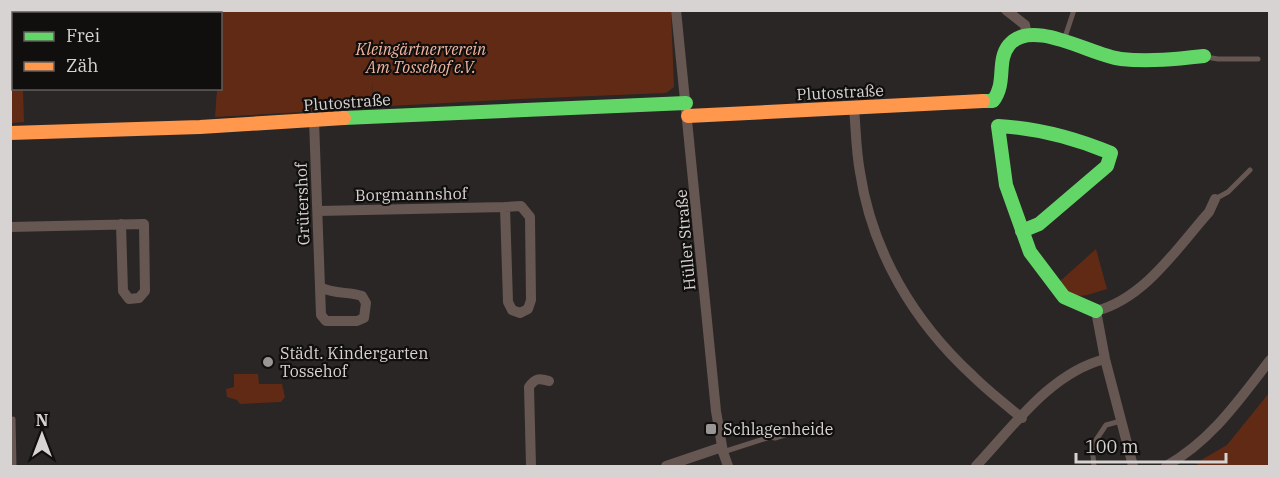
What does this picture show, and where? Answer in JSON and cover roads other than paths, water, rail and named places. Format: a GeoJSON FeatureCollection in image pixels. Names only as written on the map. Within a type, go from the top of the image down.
{"type":"FeatureCollection","features":[{"type":"Feature","properties":{"kind":"street","name":"Hüller Straße"},"geometry":{"type":"LineString","coordinates":[[676,10],[716,411],[722,449],[728,466]]}},
{"type":"Feature","properties":{"kind":"street"},"geometry":{"type":"LineString","coordinates":[[1006,10],[1025,25],[1028,34],[1040,35],[1114,58],[1180,59],[1204,56]]}},
{"type":"Feature","properties":{"kind":"street","name":"Plutostraße"},"geometry":{"type":"LineString","coordinates":[[10,133],[200,127],[552,107],[854,108],[993,101],[1002,88],[1002,57],[1006,48],[1014,39],[1028,34]]}},
{"type":"Feature","properties":{"kind":"street"},"geometry":{"type":"LineString","coordinates":[[854,108],[860,174],[867,204],[875,233],[905,296],[937,339],[972,376],[1022,418]]}},
{"type":"Feature","properties":{"kind":"street","name":"Grütershof"},"geometry":{"type":"LineString","coordinates":[[314,120],[321,315],[326,321],[357,321],[364,318],[366,303],[362,296],[354,293],[332,293],[321,287]]}},
{"type":"Feature","properties":{"kind":"street"},"geometry":{"type":"LineString","coordinates":[[1022,231],[1039,224],[1107,165],[1111,153],[1096,146],[1024,128],[998,126],[1006,185],[1022,231],[1030,252],[1064,297],[1096,311],[1113,307],[1141,287],[1209,212],[1215,199]]}},
{"type":"Feature","properties":{"kind":"street","name":"Borgmannshof"},"geometry":{"type":"LineString","coordinates":[[318,211],[521,206],[530,217],[531,300],[528,309],[520,313],[512,310],[508,302],[505,207]]}},
{"type":"Feature","properties":{"kind":"street"},"geometry":{"type":"LineString","coordinates":[[10,227],[121,224],[144,224],[145,291],[139,298],[129,299],[123,291],[121,224]]}},
{"type":"Feature","properties":{"kind":"street"},"geometry":{"type":"LineString","coordinates":[[1096,311],[1105,359],[1133,466]]}},
{"type":"Feature","properties":{"kind":"street"},"geometry":{"type":"LineString","coordinates":[[976,466],[1066,375],[1087,364],[1105,359]]}},
{"type":"Feature","properties":{"kind":"street"},"geometry":{"type":"LineString","coordinates":[[1166,466],[1195,448],[1217,427],[1269,360]]}},
{"type":"Feature","properties":{"kind":"street"},"geometry":{"type":"LineString","coordinates":[[531,466],[529,387],[539,378],[549,381]]}},
{"type":"Feature","properties":{"kind":"street"},"geometry":{"type":"LineString","coordinates":[[666,466],[722,449]]}},
{"type":"Feature","properties":{"kind":"lane"},"geometry":{"type":"LineString","coordinates":[[1064,42],[1074,10]]}},
{"type":"Feature","properties":{"kind":"lane"},"geometry":{"type":"LineString","coordinates":[[1204,56],[1218,59],[1258,59]]}},
{"type":"Feature","properties":{"kind":"lane"},"geometry":{"type":"LineString","coordinates":[[1215,199],[1228,192],[1250,170]]}},
{"type":"Feature","properties":{"kind":"lane"},"geometry":{"type":"LineString","coordinates":[[13,419],[14,466]]}},
{"type":"Feature","properties":{"kind":"lane"},"geometry":{"type":"LineString","coordinates":[[1094,466],[1092,446],[1106,425],[1121,421]]}},
{"type":"Feature","properties":{"kind":"lane"},"geometry":{"type":"LineString","coordinates":[[722,449],[791,433]]}},
{"type":"Feature","properties":{"kind":"place","name":"Städt. Kindergarten Tossehof"},"geometry":{"type":"Point","coordinates":[268,362]}},
{"type":"Feature","properties":{"kind":"place","name":"Schlagenheide"},"geometry":{"type":"Point","coordinates":[711,429]}},
{"type":"Feature","properties":{"kind":"park label","name":"Kleingärtnerverein Am Tossehof e.V."},"geometry":{"type":"Point","coordinates":[421,58]}}]}
